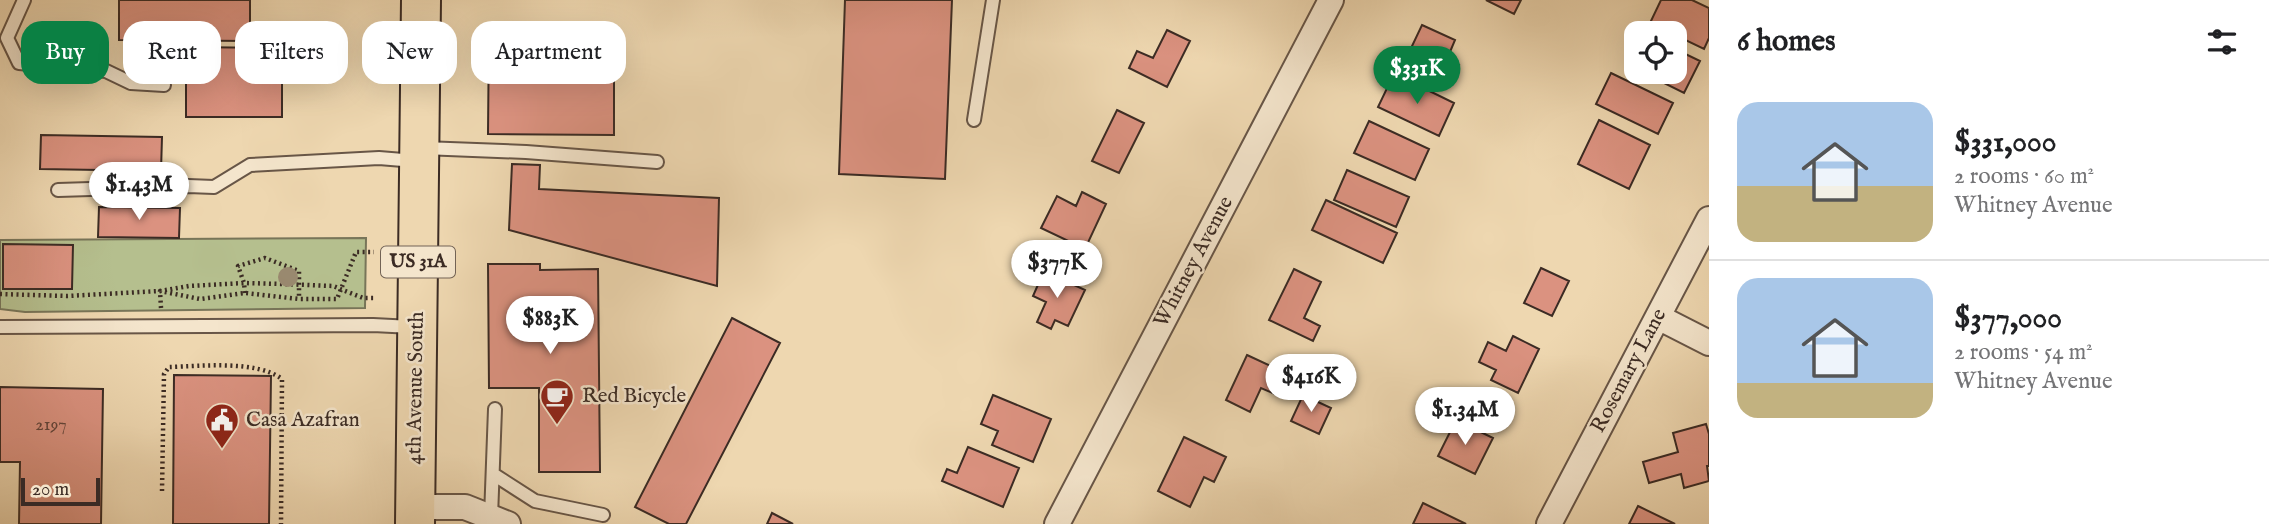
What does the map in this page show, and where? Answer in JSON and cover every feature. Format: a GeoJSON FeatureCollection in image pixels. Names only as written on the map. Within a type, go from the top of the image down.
{"type":"FeatureCollection","features":[{"type":"Feature","properties":{"kind":"main road","name":"4th Avenue South"},"geometry":{"type":"LineString","coordinates":[[415,516],[421,0]]}},
{"type":"Feature","properties":{"kind":"street","name":"Whitney Avenue"},"geometry":{"type":"LineString","coordinates":[[1057,524],[1331,0]]}},
{"type":"Feature","properties":{"kind":"street","name":"Rosemary Lane"},"geometry":{"type":"LineString","coordinates":[[1549,524],[1709,219]]}},
{"type":"Feature","properties":{"kind":"street"},"geometry":{"type":"LineString","coordinates":[[1658,317],[1709,344]]}},
{"type":"Feature","properties":{"kind":"street"},"geometry":{"type":"LineString","coordinates":[[415,516],[465,507],[499,521]]}},
{"type":"Feature","properties":{"kind":"lane"},"geometry":{"type":"LineString","coordinates":[[24,0],[7,38],[19,63],[106,71],[131,83],[164,85]]}},
{"type":"Feature","properties":{"kind":"lane"},"geometry":{"type":"LineString","coordinates":[[974,120],[993,0]]}},
{"type":"Feature","properties":{"kind":"lane"},"geometry":{"type":"LineString","coordinates":[[58,190],[214,187],[250,165],[418,154],[526,152],[657,162]]}},
{"type":"Feature","properties":{"kind":"lane"},"geometry":{"type":"LineString","coordinates":[[0,327],[416,327]]}},
{"type":"Feature","properties":{"kind":"lane"},"geometry":{"type":"LineString","coordinates":[[495,409],[492,474],[499,521]]}},
{"type":"Feature","properties":{"kind":"lane"},"geometry":{"type":"LineString","coordinates":[[492,474],[535,500],[603,515]]}},
{"type":"Feature","properties":{"kind":"path"},"geometry":{"type":"LineString","coordinates":[[160,291],[200,299],[245,293],[299,299],[337,299],[356,252],[374,251]]}},
{"type":"Feature","properties":{"kind":"path"},"geometry":{"type":"LineString","coordinates":[[245,293],[238,266],[265,258],[299,271],[299,299]]}},
{"type":"Feature","properties":{"kind":"path"},"geometry":{"type":"LineString","coordinates":[[0,294],[67,296],[244,283],[333,286],[363,298],[374,298]]}},
{"type":"Feature","properties":{"kind":"path"},"geometry":{"type":"LineString","coordinates":[[160,291],[161,312]]}},
{"type":"Feature","properties":{"kind":"path"},"geometry":{"type":"LineString","coordinates":[[162,491],[164,374],[169,368],[217,366],[271,371],[282,379],[281,524]]}},
{"type":"Feature","properties":{"kind":"green space"},"geometry":{"type":"Polygon","coordinates":[[[366,238],[365,308],[25,312],[0,309],[0,240],[366,238]]]}},
{"type":"Feature","properties":{"kind":"building"},"geometry":{"type":"Polygon","coordinates":[[[119,0],[250,0],[250,21],[235,21],[235,41],[221,41],[221,21],[123,21],[123,40],[119,40],[119,0]]]}},
{"type":"Feature","properties":{"kind":"building"},"geometry":{"type":"Polygon","coordinates":[[[845,0],[952,0],[945,179],[839,174],[845,0]]]}},
{"type":"Feature","properties":{"kind":"building"},"geometry":{"type":"Polygon","coordinates":[[[1486,0],[1521,0],[1514,14],[1486,0]]]}},
{"type":"Feature","properties":{"kind":"building"},"geometry":{"type":"Polygon","coordinates":[[[1661,0],[1692,0],[1709,8],[1709,38],[1704,49],[1687,41],[1687,21],[1651,21],[1661,0]]]}},
{"type":"Feature","properties":{"kind":"building"},"geometry":{"type":"Polygon","coordinates":[[[1422,25],[1455,40],[1447,59],[1459,65],[1449,86],[1403,65],[1422,25]]]}},
{"type":"Feature","properties":{"kind":"building"},"geometry":{"type":"Polygon","coordinates":[[[1167,30],[1190,41],[1167,87],[1129,68],[1137,51],[1153,58],[1167,30]]]}},
{"type":"Feature","properties":{"kind":"building"},"geometry":{"type":"Polygon","coordinates":[[[221,47],[235,48],[235,84],[282,84],[282,117],[186,117],[186,84],[221,84],[221,47]]]}},
{"type":"Feature","properties":{"kind":"building"},"geometry":{"type":"Polygon","coordinates":[[[1687,55],[1700,61],[1684,93],[1666,84],[1687,84],[1687,55]]]}},
{"type":"Feature","properties":{"kind":"building"},"geometry":{"type":"Polygon","coordinates":[[[1611,73],[1624,79],[1624,84],[1634,84],[1673,103],[1658,134],[1596,104],[1611,73]]]}},
{"type":"Feature","properties":{"kind":"building"},"geometry":{"type":"Polygon","coordinates":[[[1409,81],[1454,103],[1439,136],[1378,107],[1390,82],[1405,89],[1409,81]]]}},
{"type":"Feature","properties":{"kind":"building"},"geometry":{"type":"Polygon","coordinates":[[[488,84],[614,84],[614,135],[488,134],[488,84]]]}},
{"type":"Feature","properties":{"kind":"building"},"geometry":{"type":"Polygon","coordinates":[[[1117,110],[1144,123],[1119,173],[1092,161],[1117,110]]]}},
{"type":"Feature","properties":{"kind":"building"},"geometry":{"type":"Polygon","coordinates":[[[1599,120],[1650,145],[1629,189],[1578,164],[1599,120]]]}},
{"type":"Feature","properties":{"kind":"building"},"geometry":{"type":"Polygon","coordinates":[[[1369,121],[1429,149],[1415,180],[1354,153],[1369,121]]]}},
{"type":"Feature","properties":{"kind":"building"},"geometry":{"type":"Polygon","coordinates":[[[41,135],[162,137],[161,171],[40,169],[41,135]]]}},
{"type":"Feature","properties":{"kind":"building"},"geometry":{"type":"Polygon","coordinates":[[[512,164],[540,165],[539,189],[719,198],[717,286],[509,230],[512,164]]]}},
{"type":"Feature","properties":{"kind":"building"},"geometry":{"type":"Polygon","coordinates":[[[1347,170],[1409,197],[1396,227],[1334,200],[1347,170]]]}},
{"type":"Feature","properties":{"kind":"building"},"geometry":{"type":"Polygon","coordinates":[[[1082,192],[1106,204],[1085,249],[1041,228],[1057,196],[1076,206],[1082,192]]]}},
{"type":"Feature","properties":{"kind":"building"},"geometry":{"type":"Polygon","coordinates":[[[1326,200],[1397,233],[1383,263],[1312,230],[1326,200]]]}},
{"type":"Feature","properties":{"kind":"building"},"geometry":{"type":"Polygon","coordinates":[[[99,207],[180,208],[179,238],[98,237],[99,207]]]}},
{"type":"Feature","properties":{"kind":"building"},"geometry":{"type":"Polygon","coordinates":[[[3,244],[73,245],[72,289],[3,289],[3,244]]]}},
{"type":"Feature","properties":{"kind":"building"},"geometry":{"type":"Polygon","coordinates":[[[488,264],[540,264],[540,270],[598,269],[600,472],[539,472],[539,388],[489,388],[488,264]]]}},
{"type":"Feature","properties":{"kind":"building"},"geometry":{"type":"Polygon","coordinates":[[[1541,268],[1569,281],[1552,316],[1524,303],[1541,268]]]}},
{"type":"Feature","properties":{"kind":"building"},"geometry":{"type":"Polygon","coordinates":[[[1294,269],[1321,282],[1304,318],[1320,326],[1313,341],[1269,320],[1294,269]]]}},
{"type":"Feature","properties":{"kind":"building"},"geometry":{"type":"Polygon","coordinates":[[[1044,271],[1085,290],[1068,326],[1055,320],[1051,329],[1037,322],[1046,302],[1033,296],[1044,271]]]}},
{"type":"Feature","properties":{"kind":"building"},"geometry":{"type":"Polygon","coordinates":[[[732,318],[780,343],[686,524],[669,524],[635,507],[732,318]]]}},
{"type":"Feature","properties":{"kind":"building"},"geometry":{"type":"Polygon","coordinates":[[[1513,336],[1539,349],[1518,393],[1491,380],[1496,370],[1479,362],[1488,342],[1506,351],[1513,336]]]}},
{"type":"Feature","properties":{"kind":"building"},"geometry":{"type":"Polygon","coordinates":[[[1247,355],[1292,376],[1282,397],[1261,388],[1250,412],[1226,400],[1247,355]]]}},
{"type":"Feature","properties":{"kind":"building","name":"Casa Azafran"},"geometry":{"type":"Polygon","coordinates":[[[174,375],[271,376],[269,524],[173,524],[174,375]]]}},
{"type":"Feature","properties":{"kind":"building"},"geometry":{"type":"Polygon","coordinates":[[[0,387],[103,389],[101,524],[19,524],[20,462],[0,462],[0,387]]]}},
{"type":"Feature","properties":{"kind":"building"},"geometry":{"type":"Polygon","coordinates":[[[993,395],[1051,419],[1033,462],[992,445],[998,431],[981,424],[993,395]]]}},
{"type":"Feature","properties":{"kind":"building"},"geometry":{"type":"Polygon","coordinates":[[[1303,395],[1331,408],[1319,434],[1291,421],[1303,395]]]}},
{"type":"Feature","properties":{"kind":"building"},"geometry":{"type":"Polygon","coordinates":[[[1456,420],[1493,438],[1475,474],[1438,456],[1456,420]]]}},
{"type":"Feature","properties":{"kind":"building"},"geometry":{"type":"Polygon","coordinates":[[[1706,424],[1709,434],[1709,481],[1684,488],[1681,474],[1649,483],[1643,462],[1678,452],[1673,433],[1706,424]]]}},
{"type":"Feature","properties":{"kind":"building"},"geometry":{"type":"Polygon","coordinates":[[[1184,437],[1226,457],[1214,482],[1204,477],[1190,507],[1158,491],[1184,437]]]}},
{"type":"Feature","properties":{"kind":"building"},"geometry":{"type":"Polygon","coordinates":[[[968,447],[1019,468],[1003,507],[942,481],[947,469],[957,473],[968,447]]]}},
{"type":"Feature","properties":{"kind":"building"},"geometry":{"type":"Polygon","coordinates":[[[1423,503],[1466,524],[1413,524],[1423,503]]]}},
{"type":"Feature","properties":{"kind":"building"},"geometry":{"type":"Polygon","coordinates":[[[1638,506],[1675,524],[1629,524],[1638,506]]]}},
{"type":"Feature","properties":{"kind":"building"},"geometry":{"type":"Polygon","coordinates":[[[772,513],[793,524],[767,524],[772,513]]]}},
{"type":"Feature","properties":{"kind":"place","name":"Red Bicycle"},"geometry":{"type":"Point","coordinates":[557,426]}},
{"type":"Feature","properties":{"kind":"place","name":"Casa Azafran"},"geometry":{"type":"Point","coordinates":[222,450]}}]}
